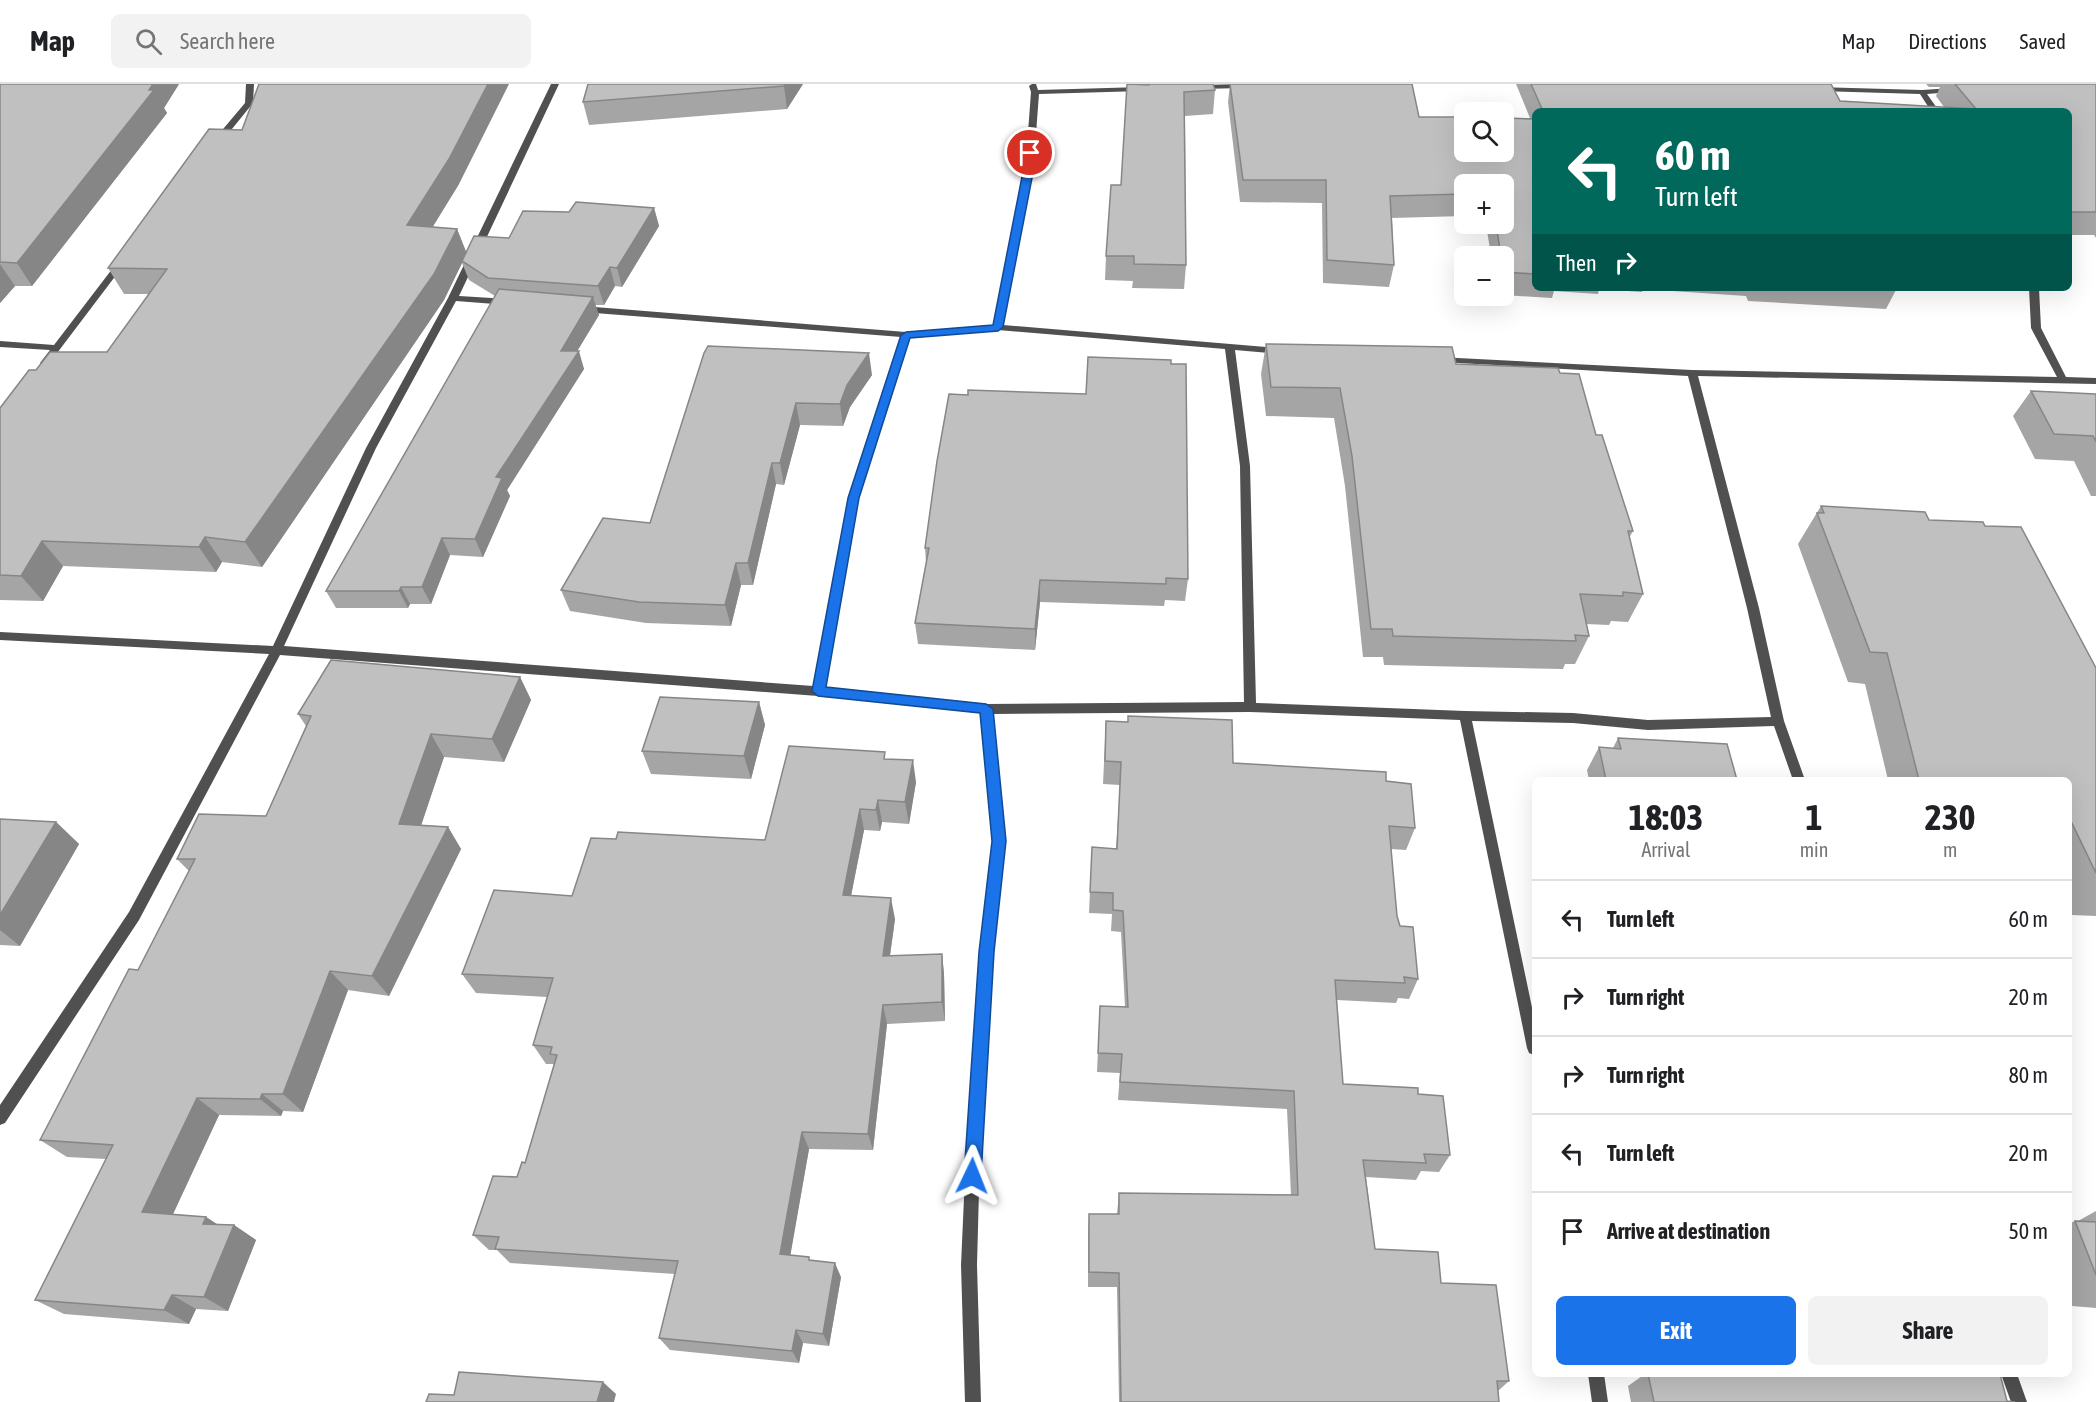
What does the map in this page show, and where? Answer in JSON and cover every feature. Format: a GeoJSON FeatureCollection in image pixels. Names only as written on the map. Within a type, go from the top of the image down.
{"type":"FeatureCollection","features":[{"type":"Feature","properties":{"kind":"street"},"geometry":{"type":"LineString","coordinates":[[206,155],[249,103],[250,84]]}},
{"type":"Feature","properties":{"kind":"street"},"geometry":{"type":"LineString","coordinates":[[0,1119],[134,916],[277,650],[370,448],[453,298],[555,84]]}},
{"type":"Feature","properties":{"kind":"street"},"geometry":{"type":"LineString","coordinates":[[1186,87],[1256,85]]}},
{"type":"Feature","properties":{"kind":"street"},"geometry":{"type":"LineString","coordinates":[[998,327],[1029,173],[1034,88],[1151,88]]}},
{"type":"Feature","properties":{"kind":"street"},"geometry":{"type":"LineString","coordinates":[[1806,88],[1922,92],[1957,90]]}},
{"type":"Feature","properties":{"kind":"street"},"geometry":{"type":"LineString","coordinates":[[1922,92],[1933,108]]}},
{"type":"Feature","properties":{"kind":"street"},"geometry":{"type":"LineString","coordinates":[[36,373],[58,348],[128,254]]}},
{"type":"Feature","properties":{"kind":"street"},"geometry":{"type":"LineString","coordinates":[[2034,291],[2036,328],[2063,380]]}},
{"type":"Feature","properties":{"kind":"street"},"geometry":{"type":"LineString","coordinates":[[453,298],[525,304]]}},
{"type":"Feature","properties":{"kind":"street"},"geometry":{"type":"LineString","coordinates":[[572,308],[906,335],[998,327],[1230,348],[1290,351]]}},
{"type":"Feature","properties":{"kind":"street"},"geometry":{"type":"LineString","coordinates":[[818,691],[854,498],[906,335]]}},
{"type":"Feature","properties":{"kind":"street"},"geometry":{"type":"LineString","coordinates":[[0,344],[58,348]]}},
{"type":"Feature","properties":{"kind":"street"},"geometry":{"type":"LineString","coordinates":[[1230,348],[1245,466],[1250,707]]}},
{"type":"Feature","properties":{"kind":"street"},"geometry":{"type":"LineString","coordinates":[[1432,359],[1692,373],[2096,381]]}},
{"type":"Feature","properties":{"kind":"street"},"geometry":{"type":"LineString","coordinates":[[1692,373],[1753,608],[1778,721],[1798,777]]}},
{"type":"Feature","properties":{"kind":"street"},"geometry":{"type":"LineString","coordinates":[[0,636],[277,650],[818,691],[986,709],[1250,707],[1465,716],[1573,717],[1648,725],[1778,721]]}},
{"type":"Feature","properties":{"kind":"street"},"geometry":{"type":"LineString","coordinates":[[973,1402],[969,1265],[973,1153],[987,952],[999,841],[986,709]]}},
{"type":"Feature","properties":{"kind":"street"},"geometry":{"type":"LineString","coordinates":[[1465,716],[1532,1038]]}},
{"type":"Feature","properties":{"kind":"street"},"geometry":{"type":"LineString","coordinates":[[1596,1377],[1600,1402]]}},
{"type":"Feature","properties":{"kind":"street"},"geometry":{"type":"LineString","coordinates":[[2010,1377],[2019,1402]]}},
{"type":"Feature","properties":{"kind":"building"},"geometry":{"type":"Polygon","coordinates":[[[0,84],[153,84],[149,90],[154,90],[17,263],[0,262],[0,84]]]}},
{"type":"Feature","properties":{"kind":"building"},"geometry":{"type":"Polygon","coordinates":[[[259,84],[488,84],[449,159],[407,225],[457,229],[434,274],[245,542],[205,537],[199,547],[42,541],[21,576],[0,575],[0,408],[29,370],[36,370],[50,352],[107,352],[167,269],[108,268],[209,129],[242,130],[259,84]]]}},
{"type":"Feature","properties":{"kind":"building"},"geometry":{"type":"Polygon","coordinates":[[[588,84],[786,84],[784,86],[583,102],[588,84]]]}},
{"type":"Feature","properties":{"kind":"building"},"geometry":{"type":"Polygon","coordinates":[[[1127,84],[1213,84],[1215,90],[1184,92],[1186,265],[1134,264],[1134,256],[1106,256],[1111,185],[1121,185],[1127,84]]]}},
{"type":"Feature","properties":{"kind":"building"},"geometry":{"type":"Polygon","coordinates":[[[1230,84],[1412,84],[1419,117],[1454,117],[1454,162],[1514,162],[1514,118],[1532,119],[1532,274],[1514,273],[1514,246],[1499,246],[1498,234],[1514,234],[1514,174],[1454,174],[1454,194],[1390,196],[1394,265],[1327,260],[1326,180],[1243,180],[1230,84]]]}},
{"type":"Feature","properties":{"kind":"building"},"geometry":{"type":"Polygon","coordinates":[[[1531,84],[1831,84],[1840,101],[1959,108],[1542,108],[1531,84]]]}},
{"type":"Feature","properties":{"kind":"building"},"geometry":{"type":"Polygon","coordinates":[[[1955,84],[2096,84],[2096,212],[2072,212],[2072,108],[1975,108],[1955,84]]]}},
{"type":"Feature","properties":{"kind":"building"},"geometry":{"type":"Polygon","coordinates":[[[576,202],[654,208],[617,268],[610,267],[598,286],[488,278],[462,261],[474,236],[509,238],[523,211],[569,212],[576,202]]]}},
{"type":"Feature","properties":{"kind":"building"},"geometry":{"type":"Polygon","coordinates":[[[499,289],[593,297],[561,351],[579,351],[496,477],[502,478],[475,539],[442,538],[422,587],[401,587],[399,591],[326,591],[499,289]]]}},
{"type":"Feature","properties":{"kind":"building"},"geometry":{"type":"Polygon","coordinates":[[[1266,344],[1452,347],[1456,364],[1558,368],[1560,373],[1579,374],[1596,435],[1602,435],[1633,531],[1628,531],[1643,594],[1623,592],[1623,596],[1580,594],[1589,636],[1575,635],[1576,641],[1393,636],[1392,629],[1371,629],[1352,456],[1340,388],[1271,387],[1266,344]]]}},
{"type":"Feature","properties":{"kind":"building"},"geometry":{"type":"Polygon","coordinates":[[[708,346],[869,353],[847,385],[840,404],[796,403],[780,463],[772,463],[748,563],[736,563],[725,605],[639,602],[561,590],[603,518],[650,523],[708,346]]]}},
{"type":"Feature","properties":{"kind":"building"},"geometry":{"type":"Polygon","coordinates":[[[1088,357],[1171,360],[1171,364],[1186,364],[1188,579],[1166,578],[1166,584],[1040,580],[1035,629],[915,623],[929,548],[925,548],[949,394],[968,395],[968,390],[1086,394],[1088,357]]]}},
{"type":"Feature","properties":{"kind":"building"},"geometry":{"type":"Polygon","coordinates":[[[2031,391],[2096,394],[2096,442],[2093,436],[2054,434],[2031,391]]]}},
{"type":"Feature","properties":{"kind":"building"},"geometry":{"type":"Polygon","coordinates":[[[1821,506],[1925,512],[1929,520],[1983,522],[1985,526],[2021,527],[2096,668],[2096,873],[2072,823],[2072,777],[1918,777],[1887,653],[1870,652],[1817,513],[1824,513],[1821,506]]]}},
{"type":"Feature","properties":{"kind":"building"},"geometry":{"type":"Polygon","coordinates":[[[331,660],[520,677],[492,739],[431,734],[399,824],[448,827],[372,976],[330,971],[283,1094],[262,1094],[260,1099],[197,1098],[142,1212],[206,1217],[203,1224],[234,1225],[204,1297],[172,1295],[164,1310],[35,1300],[113,1145],[40,1140],[129,969],[138,970],[195,859],[177,859],[199,814],[266,816],[311,716],[298,714],[331,660]]]}},
{"type":"Feature","properties":{"kind":"building"},"geometry":{"type":"Polygon","coordinates":[[[660,697],[759,702],[744,756],[642,751],[660,697]]]}},
{"type":"Feature","properties":{"kind":"building"},"geometry":{"type":"Polygon","coordinates":[[[1128,716],[1232,720],[1233,763],[1386,772],[1386,781],[1411,784],[1415,828],[1389,826],[1397,916],[1400,926],[1413,927],[1418,979],[1404,977],[1405,983],[1335,980],[1343,1084],[1418,1088],[1418,1094],[1443,1096],[1450,1155],[1424,1154],[1426,1163],[1363,1160],[1375,1249],[1438,1252],[1441,1283],[1496,1285],[1509,1381],[1497,1381],[1499,1402],[1121,1402],[1119,1273],[1089,1272],[1089,1214],[1119,1214],[1119,1193],[1298,1195],[1294,1091],[1120,1082],[1122,1054],[1098,1053],[1100,1006],[1128,1007],[1123,911],[1113,910],[1113,893],[1090,892],[1092,847],[1117,849],[1121,762],[1105,761],[1106,721],[1128,722],[1128,716]]]}},
{"type":"Feature","properties":{"kind":"building"},"geometry":{"type":"Polygon","coordinates":[[[1618,738],[1727,744],[1736,777],[1605,777],[1599,747],[1621,749],[1618,738]]]}},
{"type":"Feature","properties":{"kind":"building"},"geometry":{"type":"Polygon","coordinates":[[[789,746],[885,752],[884,759],[913,760],[905,802],[878,800],[876,810],[860,809],[843,895],[891,898],[883,956],[942,954],[942,1002],[883,1005],[868,1134],[802,1132],[780,1254],[835,1263],[823,1334],[796,1330],[792,1351],[659,1338],[678,1261],[495,1249],[499,1237],[473,1235],[493,1176],[517,1177],[522,1162],[525,1163],[557,1055],[550,1054],[552,1047],[533,1045],[553,978],[462,974],[494,890],[572,896],[591,838],[616,839],[618,832],[765,840],[789,746]]]}},
{"type":"Feature","properties":{"kind":"building"},"geometry":{"type":"Polygon","coordinates":[[[0,819],[56,822],[0,915],[0,819]]]}},
{"type":"Feature","properties":{"kind":"building"},"geometry":{"type":"Polygon","coordinates":[[[2075,1221],[2096,1222],[2096,1275],[2075,1221]]]}},
{"type":"Feature","properties":{"kind":"building"},"geometry":{"type":"Polygon","coordinates":[[[459,1372],[603,1382],[597,1402],[426,1402],[429,1394],[454,1395],[459,1372]]]}},
{"type":"Feature","properties":{"kind":"building"},"geometry":{"type":"Polygon","coordinates":[[[1649,1377],[2001,1377],[2007,1401],[2015,1402],[1654,1402],[1649,1377]]]}},
{"type":"Feature","properties":{"kind":"route"},"geometry":{"type":"LineString","coordinates":[[972,1176],[987,952],[999,841],[986,709],[818,691],[854,498],[906,335],[998,327],[1029,173],[1030,153]]}}]}
